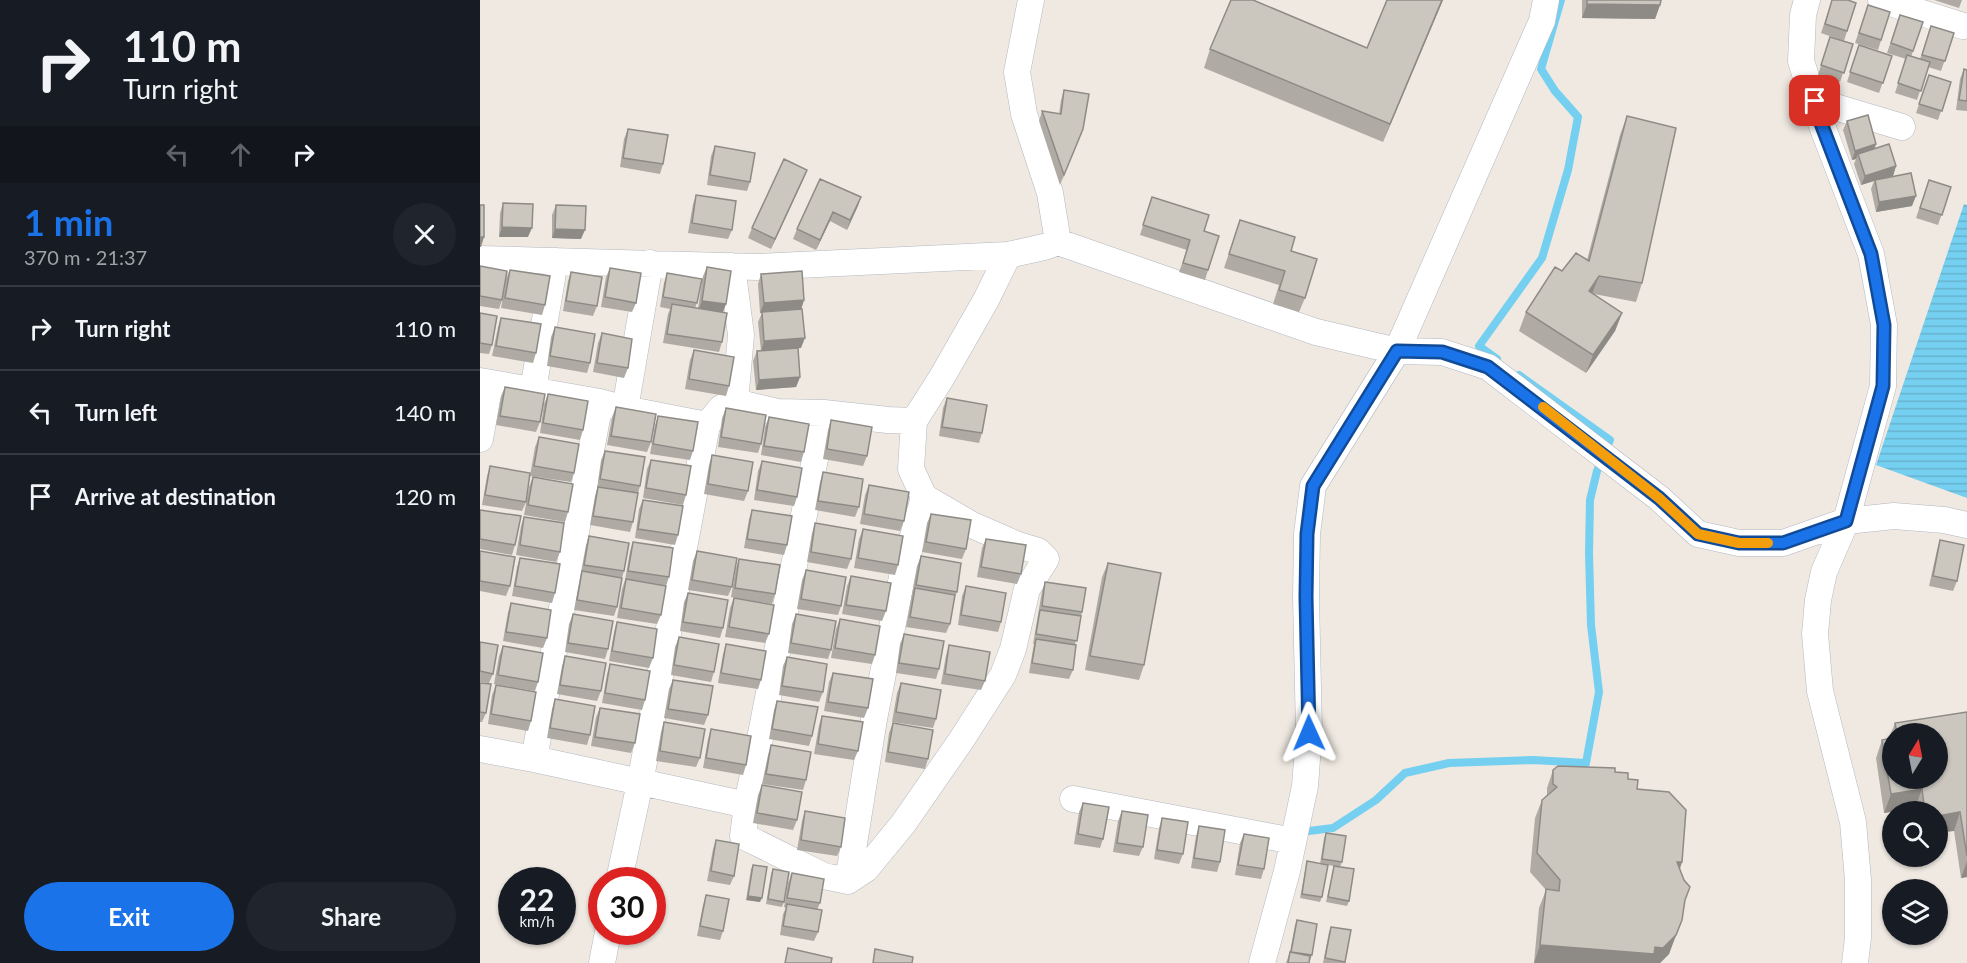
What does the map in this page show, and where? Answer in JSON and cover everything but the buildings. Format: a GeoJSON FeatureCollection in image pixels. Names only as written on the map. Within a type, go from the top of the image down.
{"type":"FeatureCollection","features":[{"type":"Feature","properties":{"kind":"street"},"geometry":{"type":"LineString","coordinates":[[1031,0],[1017,72],[1024,114],[1050,193],[1058,242]]}},
{"type":"Feature","properties":{"kind":"street"},"geometry":{"type":"LineString","coordinates":[[1262,963],[1305,786],[1309,733],[1307,534],[1313,486],[1397,351],[1542,21],[1546,0]]}},
{"type":"Feature","properties":{"kind":"street"},"geometry":{"type":"LineString","coordinates":[[1807,0],[1803,15],[1802,61],[1819,118],[1871,254],[1884,325],[1883,386],[1846,521],[1824,572],[1818,600],[1815,634],[1820,691],[1853,822],[1858,880],[1858,938],[1855,963]]}},
{"type":"Feature","properties":{"kind":"street"},"geometry":{"type":"LineString","coordinates":[[1881,0],[1963,26]]}},
{"type":"Feature","properties":{"kind":"street"},"geometry":{"type":"LineString","coordinates":[[1815,101],[1902,127]]}},
{"type":"Feature","properties":{"kind":"street"},"geometry":{"type":"LineString","coordinates":[[480,259],[768,266],[1008,255],[1058,242],[1316,332],[1397,351],[1442,352],[1488,367],[1659,498],[1698,534],[1739,543],[1783,543],[1846,521],[1894,516],[1944,520],[1967,525]]}},
{"type":"Feature","properties":{"kind":"street"},"geometry":{"type":"LineString","coordinates":[[825,413],[747,805],[743,836],[824,876],[848,881],[866,869],[903,824],[1003,675],[1012,650],[1027,589],[1046,559],[1038,551],[972,525],[924,497],[911,469],[914,421],[986,300],[1008,255]]}},
{"type":"Feature","properties":{"kind":"street"},"geometry":{"type":"LineString","coordinates":[[534,390],[555,261]]}},
{"type":"Feature","properties":{"kind":"street"},"geometry":{"type":"LineString","coordinates":[[625,409],[650,263]]}},
{"type":"Feature","properties":{"kind":"street"},"geometry":{"type":"LineString","coordinates":[[732,266],[741,335],[735,402]]}},
{"type":"Feature","properties":{"kind":"street"},"geometry":{"type":"LineString","coordinates":[[480,439],[485,382],[707,424]]}},
{"type":"Feature","properties":{"kind":"street"},"geometry":{"type":"LineString","coordinates":[[534,759],[600,402]]}},
{"type":"Feature","properties":{"kind":"street"},"geometry":{"type":"LineString","coordinates":[[623,867],[707,424],[721,408],[735,402],[777,412],[825,413],[914,421]]}},
{"type":"Feature","properties":{"kind":"street"},"geometry":{"type":"LineString","coordinates":[[848,881],[874,719],[898,594],[924,497]]}},
{"type":"Feature","properties":{"kind":"street"},"geometry":{"type":"LineString","coordinates":[[480,749],[747,805]]}},
{"type":"Feature","properties":{"kind":"street"},"geometry":{"type":"LineString","coordinates":[[1073,799],[1293,841]]}},
{"type":"Feature","properties":{"kind":"street"},"geometry":{"type":"LineString","coordinates":[[602,963],[605,945]]}},
{"type":"Feature","properties":{"kind":"water"},"geometry":{"type":"Polygon","coordinates":[[[1964,204],[1967,205],[1967,498],[1876,465],[1964,204]]]}},
{"type":"Feature","properties":{"kind":"waterway"},"geometry":{"type":"LineString","coordinates":[[1497,359],[1479,346],[1542,258],[1568,170],[1578,117],[1555,91],[1541,69],[1561,0]]}},
{"type":"Feature","properties":{"kind":"waterway"},"geometry":{"type":"LineString","coordinates":[[1309,831],[1333,828],[1376,800],[1405,773],[1449,763],[1533,760],[1586,763],[1599,692],[1591,625],[1590,500],[1597,471],[1610,440],[1519,375]]}},
{"type":"Feature","properties":{"kind":"slow traffic"},"geometry":{"type":"LineString","coordinates":[[1543,407],[1659,498],[1698,534],[1739,543],[1768,543]]}},
{"type":"Feature","properties":{"kind":"route"},"geometry":{"type":"LineString","coordinates":[[1309,733],[1307,534],[1313,486],[1397,351],[1442,352],[1488,367],[1659,498],[1698,534],[1739,543],[1783,543],[1846,521],[1883,386],[1884,325],[1871,254],[1819,118],[1815,101]]}}]}
